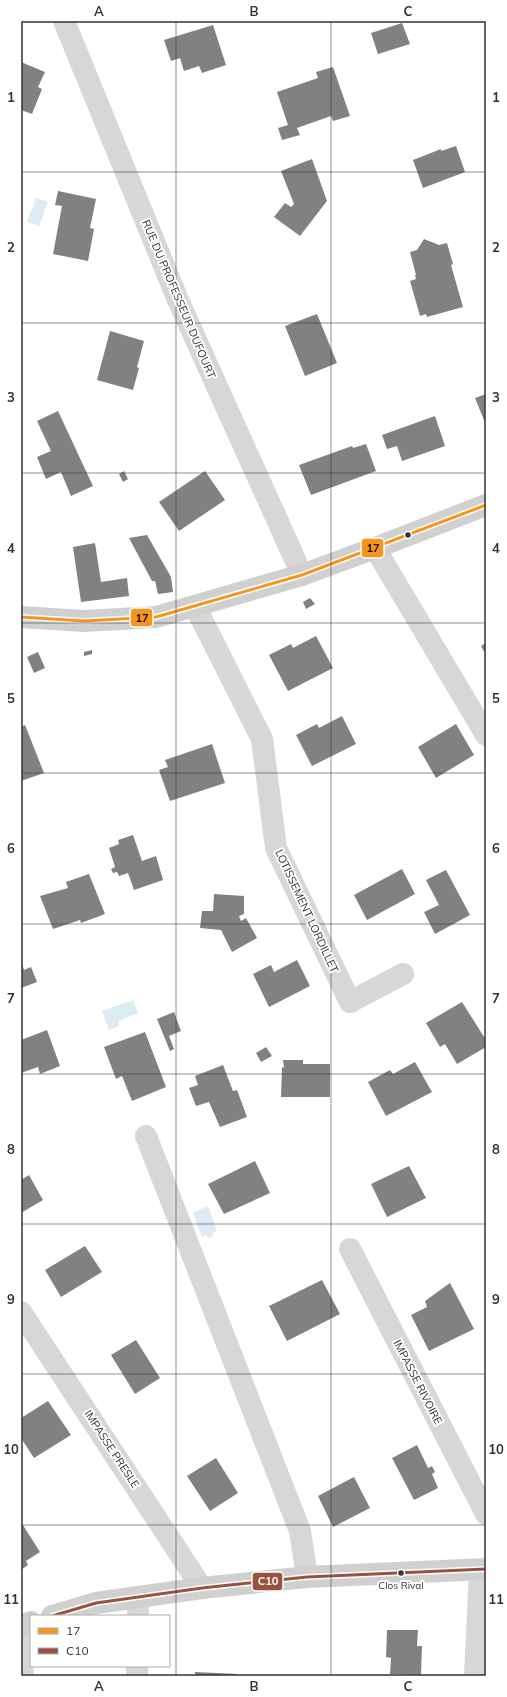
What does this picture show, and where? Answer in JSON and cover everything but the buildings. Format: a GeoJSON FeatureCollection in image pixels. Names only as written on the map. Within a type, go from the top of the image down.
{"type":"FeatureCollection","features":[{"type":"Feature","properties":{"kind":"street","name":"RUE DU PROFESSEUR DUFOURT"},"geometry":{"type":"LineString","coordinates":[[64,21],[178,300],[302,574]]}},
{"type":"Feature","properties":{"kind":"street"},"geometry":{"type":"LineString","coordinates":[[21,617],[84,621],[156,617],[302,574],[376,548],[486,505]]}},
{"type":"Feature","properties":{"kind":"street"},"geometry":{"type":"LineString","coordinates":[[376,548],[486,735]]}},
{"type":"Feature","properties":{"kind":"street","name":"LOTISSEMENT LORDILLET"},"geometry":{"type":"LineString","coordinates":[[195,606],[262,739],[276,848],[350,1002],[403,974]]}},
{"type":"Feature","properties":{"kind":"street"},"geometry":{"type":"LineString","coordinates":[[146,1136],[300,1531],[306,1577]]}},
{"type":"Feature","properties":{"kind":"street","name":"IMPASSE RIVOIRE"},"geometry":{"type":"LineString","coordinates":[[350,1249],[486,1514]]}},
{"type":"Feature","properties":{"kind":"street","name":"IMPASSE PRESLE"},"geometry":{"type":"LineString","coordinates":[[21,1312],[202,1588]]}},
{"type":"Feature","properties":{"kind":"street"},"geometry":{"type":"LineString","coordinates":[[55,1615],[96,1603],[138,1606],[202,1588],[306,1577],[483,1570],[475,1676]]}},
{"type":"Feature","properties":{"kind":"lane"},"geometry":{"type":"LineString","coordinates":[[25,1625],[27,1676]]}},
{"type":"Feature","properties":{"kind":"shaded area"},"geometry":{"type":"Polygon","coordinates":[[[36,198],[48,202],[39,226],[27,222],[36,198]]]}},
{"type":"Feature","properties":{"kind":"shaded area"},"geometry":{"type":"Polygon","coordinates":[[[133,1000],[138,1013],[119,1021],[119,1026],[109,1030],[102,1011],[133,1000]]]}},
{"type":"Feature","properties":{"kind":"shaded area"},"geometry":{"type":"Polygon","coordinates":[[[208,1206],[217,1231],[213,1233],[212,1237],[209,1238],[206,1235],[202,1237],[193,1213],[208,1206]]]}},
{"type":"Feature","properties":{"kind":"transit line","name":"17"},"geometry":{"type":"LineString","coordinates":[[21,617],[84,621],[156,617],[302,575],[486,505]]}},
{"type":"Feature","properties":{"kind":"transit line","name":"C10"},"geometry":{"type":"LineString","coordinates":[[55,1615],[96,1603],[202,1588],[307,1577],[486,1569]]}},
{"type":"Feature","properties":{"kind":"place","name":"Clos Rival"},"geometry":{"type":"Point","coordinates":[401,1573]}}]}
